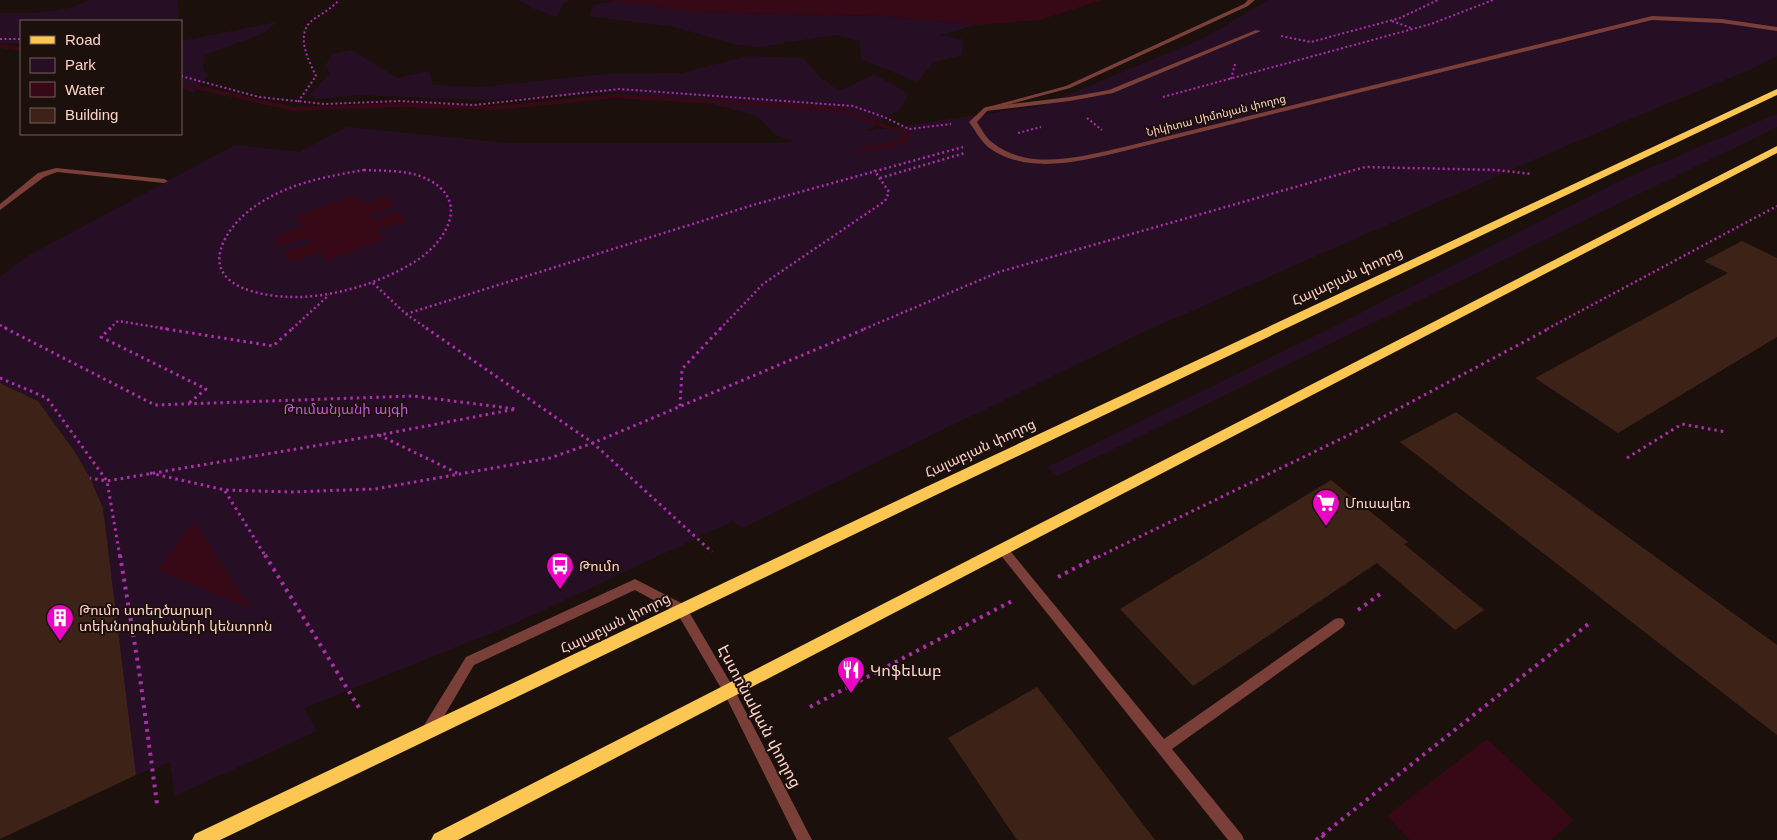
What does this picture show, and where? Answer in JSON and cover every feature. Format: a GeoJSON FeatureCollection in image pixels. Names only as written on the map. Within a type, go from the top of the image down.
{"type":"FeatureCollection","features":[{"type":"Feature","properties":{"kind":"main road","name":"Հալաբյան փողոց"},"geometry":{"type":"LineString","coordinates":[[200,840],[681,610],[1777,92]]}},
{"type":"Feature","properties":{"kind":"main road"},"geometry":{"type":"LineString","coordinates":[[440,840],[1777,149]]}},
{"type":"Feature","properties":{"kind":"street"},"geometry":{"type":"LineString","coordinates":[[991,146],[983,138],[973,122],[986,109],[1068,87],[1228,14],[1252,0]]}},
{"type":"Feature","properties":{"kind":"street","name":"Նիկիտա Սիմոնյան փողոց"},"geometry":{"type":"LineString","coordinates":[[991,146],[1025,159],[1066,162],[1652,18],[1714,20],[1777,29]]}},
{"type":"Feature","properties":{"kind":"street"},"geometry":{"type":"LineString","coordinates":[[986,109],[1110,92],[1258,31]]}},
{"type":"Feature","properties":{"kind":"street"},"geometry":{"type":"LineString","coordinates":[[0,208],[41,175],[56,170],[164,181]]}},
{"type":"Feature","properties":{"kind":"street"},"geometry":{"type":"LineString","coordinates":[[1003,550],[1237,840]]}},
{"type":"Feature","properties":{"kind":"street"},"geometry":{"type":"LineString","coordinates":[[428,731],[470,661],[635,584],[681,610]]}},
{"type":"Feature","properties":{"kind":"street","name":"Էստոնական փողոց"},"geometry":{"type":"LineString","coordinates":[[681,610],[729,691],[805,840]]}},
{"type":"Feature","properties":{"kind":"street"},"geometry":{"type":"LineString","coordinates":[[1163,748],[1339,623]]}},
{"type":"Feature","properties":{"kind":"path"},"geometry":{"type":"LineString","coordinates":[[298,102],[316,76],[308,58],[303,38],[308,23],[333,8],[339,0]]}},
{"type":"Feature","properties":{"kind":"path"},"geometry":{"type":"LineString","coordinates":[[1258,31],[1311,42],[1391,20],[1438,0]]}},
{"type":"Feature","properties":{"kind":"path"},"geometry":{"type":"LineString","coordinates":[[1158,98],[1413,29],[1493,0]]}},
{"type":"Feature","properties":{"kind":"path"},"geometry":{"type":"LineString","coordinates":[[1391,20],[1413,29]]}},
{"type":"Feature","properties":{"kind":"path"},"geometry":{"type":"LineString","coordinates":[[0,38],[20,39]]}},
{"type":"Feature","properties":{"kind":"path"},"geometry":{"type":"LineString","coordinates":[[182,76],[259,96],[324,104],[400,101],[474,105],[619,89],[853,106],[884,117],[909,129],[973,122]]}},
{"type":"Feature","properties":{"kind":"path"},"geometry":{"type":"LineString","coordinates":[[1085,116],[1094,114]]}},
{"type":"Feature","properties":{"kind":"path"},"geometry":{"type":"LineString","coordinates":[[880,178],[991,146]]}},
{"type":"Feature","properties":{"kind":"path"},"geometry":{"type":"LineString","coordinates":[[406,314],[633,242],[920,158]]}},
{"type":"Feature","properties":{"kind":"path"},"geometry":{"type":"LineString","coordinates":[[150,474],[225,490],[291,492],[375,490],[550,458],[593,443],[999,272],[1364,167],[1496,170],[1532,174]]}},
{"type":"Feature","properties":{"kind":"path"},"geometry":{"type":"LineString","coordinates":[[364,170],[395,170],[422,176],[441,187],[451,202],[452,220],[440,240],[418,260],[373,283],[329,295],[273,297],[244,289],[225,276],[218,258],[224,238],[240,218],[265,200],[296,186],[330,175],[364,170]]}},
{"type":"Feature","properties":{"kind":"path"},"geometry":{"type":"LineString","coordinates":[[680,406],[682,369],[763,284],[885,201],[889,192],[874,170]]}},
{"type":"Feature","properties":{"kind":"path"},"geometry":{"type":"LineString","coordinates":[[810,707],[1105,553],[1352,434],[1777,206]]}},
{"type":"Feature","properties":{"kind":"path"},"geometry":{"type":"LineString","coordinates":[[373,283],[406,314],[593,443],[712,552]]}},
{"type":"Feature","properties":{"kind":"path"},"geometry":{"type":"LineString","coordinates":[[189,403],[206,389],[101,337],[118,321],[273,346],[329,295]]}},
{"type":"Feature","properties":{"kind":"path"},"geometry":{"type":"LineString","coordinates":[[0,325],[155,405],[412,396],[516,409],[379,435],[107,481],[90,478]]}},
{"type":"Feature","properties":{"kind":"path"},"geometry":{"type":"LineString","coordinates":[[0,378],[47,398],[107,481],[139,670],[157,804]]}},
{"type":"Feature","properties":{"kind":"path"},"geometry":{"type":"LineString","coordinates":[[1627,458],[1682,424],[1726,432]]}},
{"type":"Feature","properties":{"kind":"path"},"geometry":{"type":"LineString","coordinates":[[379,435],[459,474]]}},
{"type":"Feature","properties":{"kind":"path"},"geometry":{"type":"LineString","coordinates":[[225,490],[361,711]]}},
{"type":"Feature","properties":{"kind":"path"},"geometry":{"type":"LineString","coordinates":[[1316,840],[1591,622]]}},
{"type":"Feature","properties":{"kind":"path"},"geometry":{"type":"LineString","coordinates":[[1322,836],[1326,840]]}},
{"type":"Feature","properties":{"kind":"green space"},"geometry":{"type":"Polygon","coordinates":[[[90,0],[177,0],[179,20],[20,20],[20,44],[0,43],[0,13],[34,13],[70,8],[90,0]]]}},
{"type":"Feature","properties":{"kind":"green space"},"geometry":{"type":"Polygon","coordinates":[[[519,0],[569,0],[563,4],[556,17],[532,8],[519,0]]]}},
{"type":"Feature","properties":{"kind":"green space","name":"Թումանյանի այգի"},"geometry":{"type":"Polygon","coordinates":[[[1268,0],[1777,0],[1777,56],[1749,70],[1577,141],[1139,334],[742,528],[733,521],[518,622],[304,708],[317,731],[175,796],[170,762],[136,775],[103,508],[90,478],[75,452],[38,401],[0,383],[0,277],[26,257],[235,145],[300,152],[346,127],[509,143],[780,143],[795,141],[775,135],[758,116],[712,104],[616,92],[489,100],[356,95],[317,99],[309,96],[330,73],[325,66],[332,54],[352,50],[397,78],[429,71],[433,85],[481,87],[606,74],[681,73],[748,56],[803,58],[820,77],[839,91],[874,74],[909,94],[900,109],[867,131],[1041,106],[1204,38],[1268,0]]]}},
{"type":"Feature","properties":{"kind":"green space"},"geometry":{"type":"Polygon","coordinates":[[[614,1],[696,12],[885,16],[975,25],[940,35],[962,39],[962,55],[934,62],[917,82],[861,59],[860,41],[835,35],[758,47],[734,44],[674,27],[590,16],[593,5],[614,1]]]}},
{"type":"Feature","properties":{"kind":"green space"},"geometry":{"type":"Polygon","coordinates":[[[277,22],[262,34],[204,55],[203,69],[208,75],[193,93],[182,88],[182,41],[277,22]]]}},
{"type":"Feature","properties":{"kind":"green space"},"geometry":{"type":"Polygon","coordinates":[[[1777,114],[1777,127],[1058,476],[1047,467],[1331,328],[1615,183],[1777,114]]]}},
{"type":"Feature","properties":{"kind":"water"},"geometry":{"type":"Polygon","coordinates":[[[606,0],[1102,0],[1040,20],[975,25],[885,16],[696,12],[606,0]]]}},
{"type":"Feature","properties":{"kind":"water"},"geometry":{"type":"Polygon","coordinates":[[[357,195],[364,204],[388,195],[396,206],[369,215],[372,220],[398,211],[406,221],[378,230],[385,240],[326,261],[321,252],[290,263],[284,252],[312,242],[309,237],[279,247],[273,237],[302,227],[296,216],[357,195]]]}},
{"type":"Feature","properties":{"kind":"water"},"geometry":{"type":"Polygon","coordinates":[[[193,521],[251,609],[158,570],[193,521]]]}},
{"type":"Feature","properties":{"kind":"water"},"geometry":{"type":"Polygon","coordinates":[[[1487,739],[1574,820],[1551,840],[1410,840],[1387,816],[1487,739]]]}},
{"type":"Feature","properties":{"kind":"building"},"geometry":{"type":"Polygon","coordinates":[[[1742,241],[1777,258],[1777,337],[1618,433],[1535,378],[1728,273],[1704,261],[1742,241]]]}},
{"type":"Feature","properties":{"kind":"building","name":"Թումո ստեղծարար տեխնոլոգիաների կենտրոն"},"geometry":{"type":"Polygon","coordinates":[[[0,383],[38,401],[75,452],[90,478],[103,508],[136,775],[0,839],[0,383]]]}},
{"type":"Feature","properties":{"kind":"building"},"geometry":{"type":"Polygon","coordinates":[[[1456,412],[1777,645],[1777,735],[1400,442],[1456,412]]]}},
{"type":"Feature","properties":{"kind":"building"},"geometry":{"type":"Polygon","coordinates":[[[1331,480],[1408,542],[1404,544],[1484,610],[1455,630],[1377,563],[1193,686],[1120,609],[1331,480]]]}},
{"type":"Feature","properties":{"kind":"building"},"geometry":{"type":"Polygon","coordinates":[[[1037,687],[1155,840],[1017,840],[948,738],[1037,687]]]}},
{"type":"Feature","properties":{"kind":"waterway"},"geometry":{"type":"LineString","coordinates":[[0,46],[20,49]]}},
{"type":"Feature","properties":{"kind":"waterway"},"geometry":{"type":"LineString","coordinates":[[182,84],[294,109],[400,105],[497,108],[616,96],[838,109],[906,133],[903,142],[858,151]]}},
{"type":"Feature","properties":{"kind":"place","name":"Մուսալեռ"},"geometry":{"type":"Point","coordinates":[1326,527]}},
{"type":"Feature","properties":{"kind":"place","name":"Թումո"},"geometry":{"type":"Point","coordinates":[560,590]}},
{"type":"Feature","properties":{"kind":"place","name":"Թումո ստեղծարար տեխնոլոգիաների կենտրոն"},"geometry":{"type":"Point","coordinates":[60,642]}},
{"type":"Feature","properties":{"kind":"place","name":"ԿոֆեԼաբ"},"geometry":{"type":"Point","coordinates":[851,694]}}]}
